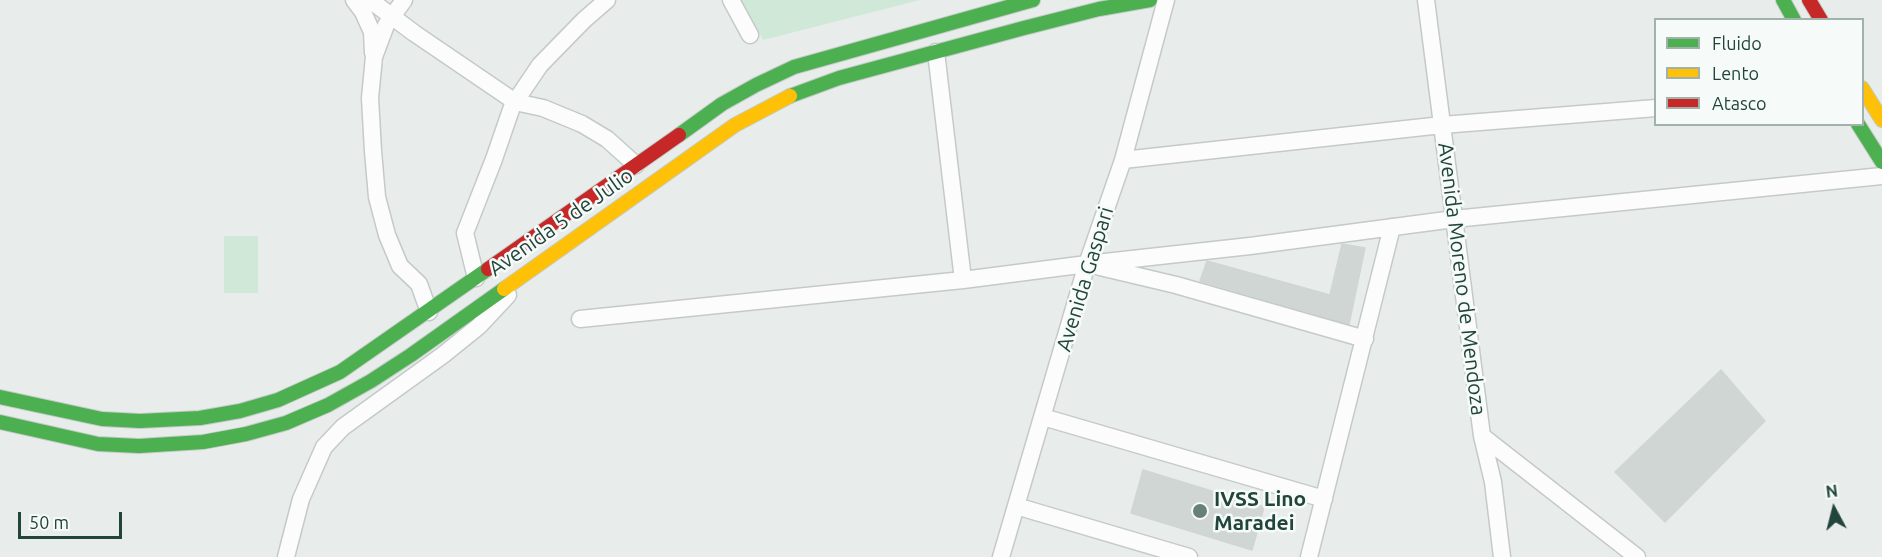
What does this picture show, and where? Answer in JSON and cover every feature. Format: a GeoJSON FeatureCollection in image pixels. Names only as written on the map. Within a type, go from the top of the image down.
{"type":"FeatureCollection","features":[{"type":"Feature","properties":{"kind":"street"},"geometry":{"type":"LineString","coordinates":[[354,0],[363,12],[372,32],[374,57],[370,98],[377,197],[387,235],[400,266],[419,285],[429,312]]}},
{"type":"Feature","properties":{"kind":"street"},"geometry":{"type":"LineString","coordinates":[[370,0],[515,102],[543,108],[582,124],[607,139],[636,165]]}},
{"type":"Feature","properties":{"kind":"street"},"geometry":{"type":"LineString","coordinates":[[374,57],[386,25],[404,0]]}},
{"type":"Feature","properties":{"kind":"street"},"geometry":{"type":"LineString","coordinates":[[476,278],[465,233],[515,102],[540,65],[607,0]]}},
{"type":"Feature","properties":{"kind":"street"},"geometry":{"type":"LineString","coordinates":[[731,0],[750,35]]}},
{"type":"Feature","properties":{"kind":"street","name":"Avenida 5 de Julio"},"geometry":{"type":"LineString","coordinates":[[0,397],[81,416],[161,421],[220,415],[278,400],[317,383],[358,360],[722,104],[756,85],[794,67],[832,55],[1033,0]]}},
{"type":"Feature","properties":{"kind":"street","name":"Avenida 5 de Julio"},"geometry":{"type":"LineString","coordinates":[[0,422],[98,444],[139,446],[203,442],[265,430],[306,415],[352,393],[411,355],[735,125],[767,107],[819,84],[1066,17],[1150,0]]}},
{"type":"Feature","properties":{"kind":"street","name":"Avenida Gaspari"},"geometry":{"type":"LineString","coordinates":[[1001,557],[1087,264],[1123,160],[1166,0]]}},
{"type":"Feature","properties":{"kind":"street","name":"Avenida Moreno de Mendoza"},"geometry":{"type":"LineString","coordinates":[[1426,0],[1482,436],[1493,482],[1502,557]]}},
{"type":"Feature","properties":{"kind":"street"},"geometry":{"type":"LineString","coordinates":[[1782,0],[1793,18]]}},
{"type":"Feature","properties":{"kind":"street"},"geometry":{"type":"LineString","coordinates":[[1809,0],[1820,18]]}},
{"type":"Feature","properties":{"kind":"street"},"geometry":{"type":"LineString","coordinates":[[936,52],[963,280]]}},
{"type":"Feature","properties":{"kind":"street"},"geometry":{"type":"LineString","coordinates":[[1864,90],[1882,120]]}},
{"type":"Feature","properties":{"kind":"street"},"geometry":{"type":"LineString","coordinates":[[1123,160],[1442,125],[1654,108]]}},
{"type":"Feature","properties":{"kind":"street"},"geometry":{"type":"LineString","coordinates":[[1859,126],[1882,162]]}},
{"type":"Feature","properties":{"kind":"street"},"geometry":{"type":"LineString","coordinates":[[580,319],[963,280],[1454,219],[1882,176]]}},
{"type":"Feature","properties":{"kind":"street"},"geometry":{"type":"LineString","coordinates":[[1310,557],[1392,226]]}},
{"type":"Feature","properties":{"kind":"street"},"geometry":{"type":"LineString","coordinates":[[1087,264],[1176,285],[1365,339]]}},
{"type":"Feature","properties":{"kind":"street"},"geometry":{"type":"LineString","coordinates":[[286,557],[301,499],[324,447],[343,427],[443,355],[479,326],[533,268]]}},
{"type":"Feature","properties":{"kind":"street"},"geometry":{"type":"LineString","coordinates":[[1043,417],[1324,499]]}},
{"type":"Feature","properties":{"kind":"street"},"geometry":{"type":"LineString","coordinates":[[1482,436],[1637,557]]}},
{"type":"Feature","properties":{"kind":"street"},"geometry":{"type":"LineString","coordinates":[[1016,506],[1189,557]]}},
{"type":"Feature","properties":{"kind":"green space"},"geometry":{"type":"Polygon","coordinates":[[[741,0],[920,0],[763,40],[741,0]]]}},
{"type":"Feature","properties":{"kind":"green space"},"geometry":{"type":"Polygon","coordinates":[[[224,236],[258,236],[258,293],[224,293],[224,236]]]}},
{"type":"Feature","properties":{"kind":"building"},"geometry":{"type":"Polygon","coordinates":[[[1342,244],[1365,248],[1349,324],[1200,281],[1207,261],[1330,295],[1342,244]]]}},
{"type":"Feature","properties":{"kind":"building"},"geometry":{"type":"Polygon","coordinates":[[[1721,370],[1765,421],[1665,522],[1615,472],[1721,370]]]}},
{"type":"Feature","properties":{"kind":"building"},"geometry":{"type":"Polygon","coordinates":[[[1143,470],[1264,507],[1252,550],[1131,513],[1143,470]]]}},
{"type":"Feature","properties":{"kind":"traffic: fast"},"geometry":{"type":"LineString","coordinates":[[679,135],[722,104],[794,67],[1033,0]]}},
{"type":"Feature","properties":{"kind":"traffic: fast"},"geometry":{"type":"LineString","coordinates":[[790,96],[839,78],[1024,28],[1099,9],[1150,0]]}},
{"type":"Feature","properties":{"kind":"traffic: fast"},"geometry":{"type":"LineString","coordinates":[[1783,0],[1793,18]]}},
{"type":"Feature","properties":{"kind":"traffic: fast"},"geometry":{"type":"LineString","coordinates":[[1859,126],[1882,162]]}},
{"type":"Feature","properties":{"kind":"traffic: fast"},"geometry":{"type":"LineString","coordinates":[[0,397],[102,419],[140,421],[200,418],[240,411],[278,400],[340,372],[488,269]]}},
{"type":"Feature","properties":{"kind":"traffic: fast"},"geometry":{"type":"LineString","coordinates":[[0,422],[98,444],[139,446],[203,442],[246,434],[286,423],[328,405],[371,381],[504,289]]}},
{"type":"Feature","properties":{"kind":"traffic: slow"},"geometry":{"type":"LineString","coordinates":[[1864,91],[1882,120]]}},
{"type":"Feature","properties":{"kind":"traffic: slow"},"geometry":{"type":"LineString","coordinates":[[504,289],[735,125],[790,96]]}},
{"type":"Feature","properties":{"kind":"traffic: jam"},"geometry":{"type":"LineString","coordinates":[[1809,0],[1820,18]]}},
{"type":"Feature","properties":{"kind":"traffic: jam"},"geometry":{"type":"LineString","coordinates":[[488,269],[679,135]]}},
{"type":"Feature","properties":{"kind":"place","name":"IVSS Lino Maradei"},"geometry":{"type":"Point","coordinates":[1200,511]}}]}
